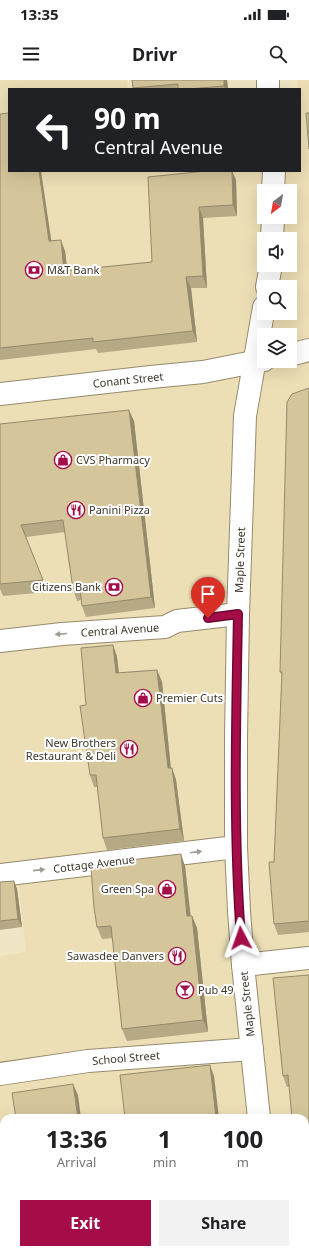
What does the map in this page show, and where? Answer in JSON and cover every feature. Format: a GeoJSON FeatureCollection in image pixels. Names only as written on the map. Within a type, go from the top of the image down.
{"type":"FeatureCollection","features":[{"type":"Feature","properties":{"kind":"main road"},"geometry":{"type":"LineString","coordinates":[[273,184],[274,172]]}},
{"type":"Feature","properties":{"kind":"main road"},"geometry":{"type":"LineString","coordinates":[[297,353],[309,350]]}},
{"type":"Feature","properties":{"kind":"main road","name":"Conant Street"},"geometry":{"type":"LineString","coordinates":[[0,394],[203,372],[257,361]]}},
{"type":"Feature","properties":{"kind":"main road","name":"Maple Street"},"geometry":{"type":"LineString","coordinates":[[257,368],[245,416],[238,614],[236,847],[243,965],[259,1114]]}},
{"type":"Feature","properties":{"kind":"main road","name":"Central Avenue"},"geometry":{"type":"LineString","coordinates":[[0,641],[62,634],[165,627],[177,621],[238,614]]}},
{"type":"Feature","properties":{"kind":"main road","name":"Cottage Avenue"},"geometry":{"type":"LineString","coordinates":[[0,875],[236,847]]}},
{"type":"Feature","properties":{"kind":"main road"},"geometry":{"type":"LineString","coordinates":[[243,965],[309,958]]}},
{"type":"Feature","properties":{"kind":"main road","name":"School Street"},"geometry":{"type":"LineString","coordinates":[[0,1074],[88,1061],[252,1049]]}},
{"type":"Feature","properties":{"kind":"shaded area"},"geometry":{"type":"Polygon","coordinates":[[[0,80],[127,80],[128,88],[8,88],[8,172],[301,172],[301,88],[298,88],[297,80],[309,80],[309,1114],[0,1114],[0,956],[26,952],[19,887],[12,873],[0,875],[0,80]]]}},
{"type":"Feature","properties":{"kind":"building"},"geometry":{"type":"Polygon","coordinates":[[[132,80],[224,80],[224,86],[178,88],[178,84],[133,88],[132,80]]]}},
{"type":"Feature","properties":{"kind":"building","name":"M&T Bank"},"geometry":{"type":"Polygon","coordinates":[[[8,113],[8,172],[39,172],[49,241],[61,240],[64,271],[152,262],[148,177],[196,172],[232,172],[233,205],[199,207],[203,276],[186,277],[193,331],[93,342],[93,338],[0,348],[0,114],[8,113]]]}},
{"type":"Feature","properties":{"kind":"building"},"geometry":{"type":"Polygon","coordinates":[[[306,113],[309,113],[309,149],[306,113]]]}},
{"type":"Feature","properties":{"kind":"building"},"geometry":{"type":"Polygon","coordinates":[[[309,388],[309,921],[274,924],[269,862],[274,862],[282,672],[280,672],[287,402],[292,394],[309,388]]]}},
{"type":"Feature","properties":{"kind":"building"},"geometry":{"type":"Polygon","coordinates":[[[129,410],[151,597],[82,606],[80,588],[73,589],[63,520],[21,525],[43,580],[0,584],[0,424],[129,410]]]}},
{"type":"Feature","properties":{"kind":"building"},"geometry":{"type":"Polygon","coordinates":[[[113,645],[116,673],[157,670],[168,768],[172,768],[180,829],[103,838],[96,775],[90,775],[80,706],[86,705],[81,648],[113,645]]]}},
{"type":"Feature","properties":{"kind":"building"},"geometry":{"type":"Polygon","coordinates":[[[181,854],[187,916],[192,916],[203,1020],[122,1029],[111,926],[97,927],[91,868],[106,866],[105,863],[181,854]]]}},
{"type":"Feature","properties":{"kind":"building"},"geometry":{"type":"Polygon","coordinates":[[[14,881],[18,919],[0,921],[0,882],[14,881]]]}},
{"type":"Feature","properties":{"kind":"building"},"geometry":{"type":"Polygon","coordinates":[[[309,975],[309,1114],[292,1114],[288,1075],[283,1076],[273,978],[309,975]]]}},
{"type":"Feature","properties":{"kind":"building"},"geometry":{"type":"Polygon","coordinates":[[[210,1065],[216,1114],[125,1114],[120,1075],[210,1065]]]}},
{"type":"Feature","properties":{"kind":"building"},"geometry":{"type":"Polygon","coordinates":[[[73,1084],[77,1114],[15,1114],[12,1093],[73,1084]]]}},
{"type":"Feature","properties":{"kind":"place","name":"M&T Bank"},"geometry":{"type":"Point","coordinates":[34,270]}},
{"type":"Feature","properties":{"kind":"place","name":"CVS Pharmacy"},"geometry":{"type":"Point","coordinates":[63,460]}},
{"type":"Feature","properties":{"kind":"place","name":"Panini Pizza"},"geometry":{"type":"Point","coordinates":[76,510]}},
{"type":"Feature","properties":{"kind":"place","name":"Citizens Bank"},"geometry":{"type":"Point","coordinates":[114,587]}},
{"type":"Feature","properties":{"kind":"place","name":"Premier Cuts"},"geometry":{"type":"Point","coordinates":[143,698]}},
{"type":"Feature","properties":{"kind":"place","name":"New Brothers Restaurant & Deli"},"geometry":{"type":"Point","coordinates":[129,749]}},
{"type":"Feature","properties":{"kind":"place","name":"Green Spa"},"geometry":{"type":"Point","coordinates":[167,889]}},
{"type":"Feature","properties":{"kind":"place","name":"Sawasdee Danvers"},"geometry":{"type":"Point","coordinates":[177,956]}},
{"type":"Feature","properties":{"kind":"place","name":"Pub 49"},"geometry":{"type":"Point","coordinates":[185,990]}},
{"type":"Feature","properties":{"kind":"route"},"geometry":{"type":"LineString","coordinates":[[208,618],[238,614],[236,676],[236,847],[241,938]]}}]}
